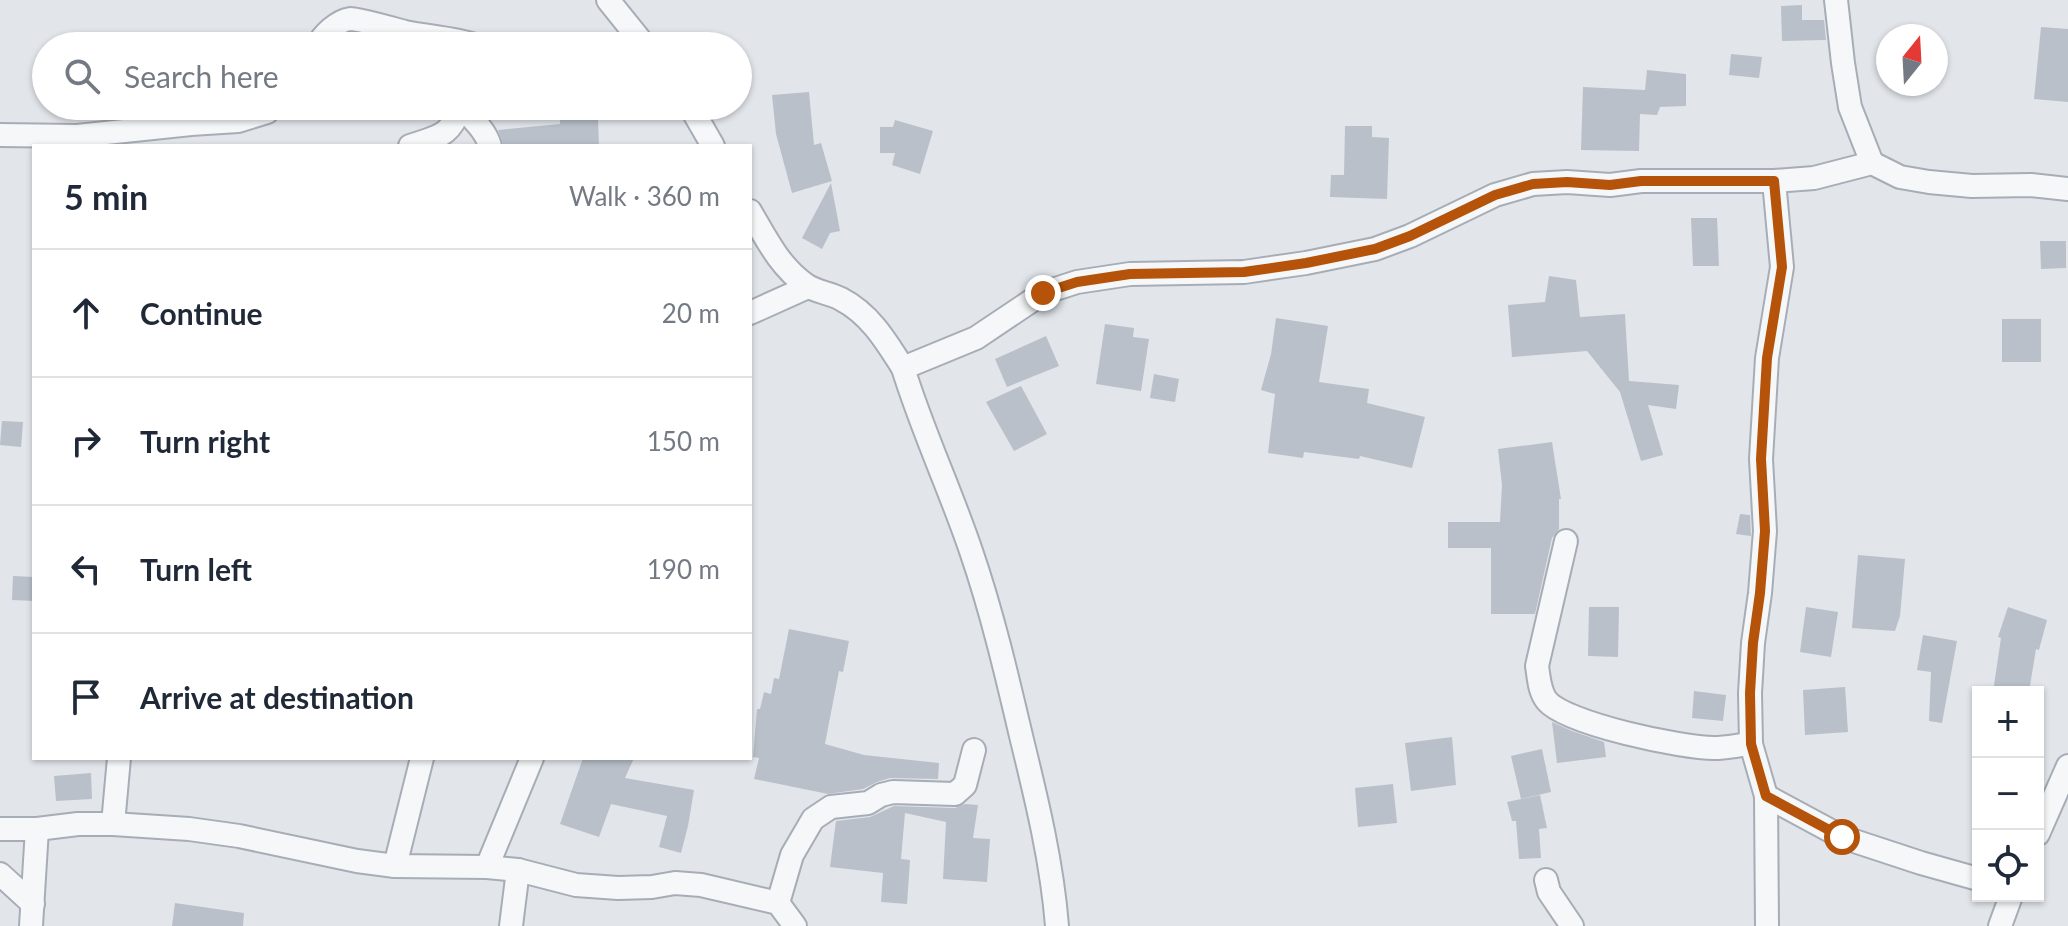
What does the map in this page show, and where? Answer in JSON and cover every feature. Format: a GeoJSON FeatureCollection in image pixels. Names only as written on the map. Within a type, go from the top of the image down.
{"type":"FeatureCollection","features":[{"type":"Feature","properties":{"kind":"street"},"geometry":{"type":"LineString","coordinates":[[608,0],[634,32]]}},
{"type":"Feature","properties":{"kind":"street"},"geometry":{"type":"LineString","coordinates":[[1836,0],[1850,107],[1872,163]]}},
{"type":"Feature","properties":{"kind":"street"},"geometry":{"type":"LineString","coordinates":[[330,32],[350,19],[405,32]]}},
{"type":"Feature","properties":{"kind":"street"},"geometry":{"type":"LineString","coordinates":[[0,135],[76,141],[241,120]]}},
{"type":"Feature","properties":{"kind":"street"},"geometry":{"type":"LineString","coordinates":[[416,144],[440,136],[455,120]]}},
{"type":"Feature","properties":{"kind":"street"},"geometry":{"type":"LineString","coordinates":[[474,120],[490,144]]}},
{"type":"Feature","properties":{"kind":"street"},"geometry":{"type":"LineString","coordinates":[[698,120],[712,144]]}},
{"type":"Feature","properties":{"kind":"street"},"geometry":{"type":"LineString","coordinates":[[903,368],[976,338],[1043,293],[1077,282],[1130,274],[1244,272],[1375,249],[1410,236],[1495,195],[1533,184],[1774,181],[1814,178],[1872,163],[1900,177],[1929,182],[2068,189]]}},
{"type":"Feature","properties":{"kind":"street"},"geometry":{"type":"LineString","coordinates":[[1767,926],[1766,796],[1751,744],[1751,672],[1765,531],[1761,459],[1767,358],[1782,267],[1774,181]]}},
{"type":"Feature","properties":{"kind":"street"},"geometry":{"type":"LineString","coordinates":[[752,215],[777,259],[808,287],[832,294],[855,306],[878,329],[903,368],[931,451],[947,483],[967,539],[994,626],[1040,813],[1057,926]]}},
{"type":"Feature","properties":{"kind":"street"},"geometry":{"type":"LineString","coordinates":[[752,312],[808,287]]}},
{"type":"Feature","properties":{"kind":"street"},"geometry":{"type":"LineString","coordinates":[[1566,541],[1537,666],[1539,687],[1547,701],[1561,712],[1596,724],[1684,746],[1716,748],[1751,744]]}},
{"type":"Feature","properties":{"kind":"street"},"geometry":{"type":"LineString","coordinates":[[778,903],[792,855],[813,819],[831,807],[868,803],[893,792],[955,794],[965,785],[974,750]]}},
{"type":"Feature","properties":{"kind":"street"},"geometry":{"type":"LineString","coordinates":[[113,824],[119,760]]}},
{"type":"Feature","properties":{"kind":"street"},"geometry":{"type":"LineString","coordinates":[[395,866],[422,760]]}},
{"type":"Feature","properties":{"kind":"street"},"geometry":{"type":"LineString","coordinates":[[487,867],[531,760]]}},
{"type":"Feature","properties":{"kind":"street"},"geometry":{"type":"LineString","coordinates":[[2040,830],[2068,766]]}},
{"type":"Feature","properties":{"kind":"street"},"geometry":{"type":"LineString","coordinates":[[1766,796],[1842,837],[1972,877]]}},
{"type":"Feature","properties":{"kind":"street"},"geometry":{"type":"LineString","coordinates":[[0,829],[113,824],[189,829],[395,866],[518,870],[576,885],[618,888],[675,883],[701,885],[778,903],[795,926]]}},
{"type":"Feature","properties":{"kind":"street"},"geometry":{"type":"LineString","coordinates":[[32,915],[37,829]]}},
{"type":"Feature","properties":{"kind":"street"},"geometry":{"type":"LineString","coordinates":[[511,926],[518,870]]}},
{"type":"Feature","properties":{"kind":"street"},"geometry":{"type":"LineString","coordinates":[[0,874],[32,915]]}},
{"type":"Feature","properties":{"kind":"street"},"geometry":{"type":"LineString","coordinates":[[1546,880],[1549,892],[1572,926]]}},
{"type":"Feature","properties":{"kind":"street"},"geometry":{"type":"LineString","coordinates":[[2000,926],[2009,902]]}},
{"type":"Feature","properties":{"kind":"building"},"geometry":{"type":"Polygon","coordinates":[[[1802,5],[1802,20],[1824,20],[1826,40],[1782,41],[1781,6],[1802,5]]]}},
{"type":"Feature","properties":{"kind":"building"},"geometry":{"type":"Polygon","coordinates":[[[2041,27],[2068,29],[2068,102],[2034,99],[2041,27]]]}},
{"type":"Feature","properties":{"kind":"building"},"geometry":{"type":"Polygon","coordinates":[[[1731,54],[1762,57],[1759,78],[1729,75],[1731,54]]]}},
{"type":"Feature","properties":{"kind":"building"},"geometry":{"type":"Polygon","coordinates":[[[1647,70],[1686,74],[1686,106],[1660,107],[1657,115],[1640,114],[1639,151],[1581,150],[1583,87],[1645,90],[1647,70]]]}},
{"type":"Feature","properties":{"kind":"building"},"geometry":{"type":"Polygon","coordinates":[[[809,92],[814,145],[821,143],[832,181],[792,193],[776,134],[772,95],[809,92]]]}},
{"type":"Feature","properties":{"kind":"building"},"geometry":{"type":"Polygon","coordinates":[[[560,120],[598,120],[599,144],[503,144],[498,130],[560,124],[560,120]]]}},
{"type":"Feature","properties":{"kind":"building"},"geometry":{"type":"Polygon","coordinates":[[[895,120],[933,131],[920,174],[892,165],[895,153],[880,153],[880,127],[893,127],[895,120]]]}},
{"type":"Feature","properties":{"kind":"building"},"geometry":{"type":"Polygon","coordinates":[[[1345,126],[1372,126],[1372,137],[1389,138],[1387,199],[1330,197],[1331,175],[1344,175],[1345,126]]]}},
{"type":"Feature","properties":{"kind":"building"},"geometry":{"type":"Polygon","coordinates":[[[831,183],[840,231],[830,233],[822,249],[802,238],[831,183]]]}},
{"type":"Feature","properties":{"kind":"building"},"geometry":{"type":"Polygon","coordinates":[[[1691,218],[1717,218],[1719,266],[1693,266],[1691,218]]]}},
{"type":"Feature","properties":{"kind":"building"},"geometry":{"type":"Polygon","coordinates":[[[2040,241],[2066,241],[2066,268],[2041,269],[2040,241]]]}},
{"type":"Feature","properties":{"kind":"building"},"geometry":{"type":"Polygon","coordinates":[[[1549,276],[1576,280],[1580,317],[1625,314],[1629,381],[1679,385],[1676,409],[1648,405],[1663,455],[1641,461],[1620,392],[1587,351],[1512,357],[1508,305],[1545,302],[1549,276]]]}},
{"type":"Feature","properties":{"kind":"building"},"geometry":{"type":"Polygon","coordinates":[[[1276,318],[1328,326],[1319,382],[1369,389],[1367,403],[1425,417],[1412,468],[1360,456],[1359,459],[1304,452],[1303,458],[1268,453],[1275,394],[1261,390],[1271,354],[1276,318]]]}},
{"type":"Feature","properties":{"kind":"building"},"geometry":{"type":"Polygon","coordinates":[[[2002,319],[2041,319],[2041,362],[2002,362],[2002,319]]]}},
{"type":"Feature","properties":{"kind":"building"},"geometry":{"type":"Polygon","coordinates":[[[1105,324],[1134,328],[1133,337],[1149,339],[1141,391],[1096,384],[1105,324]]]}},
{"type":"Feature","properties":{"kind":"building"},"geometry":{"type":"Polygon","coordinates":[[[1046,336],[1059,366],[1007,387],[995,359],[1046,336]]]}},
{"type":"Feature","properties":{"kind":"building"},"geometry":{"type":"Polygon","coordinates":[[[1154,374],[1179,379],[1175,402],[1150,398],[1154,374]]]}},
{"type":"Feature","properties":{"kind":"building"},"geometry":{"type":"Polygon","coordinates":[[[1021,386],[1047,434],[1014,451],[986,402],[1021,386]]]}},
{"type":"Feature","properties":{"kind":"building"},"geometry":{"type":"Polygon","coordinates":[[[2,421],[23,422],[21,447],[0,445],[2,421]]]}},
{"type":"Feature","properties":{"kind":"building"},"geometry":{"type":"Polygon","coordinates":[[[1552,442],[1561,499],[1559,529],[1552,538],[1535,614],[1491,614],[1491,548],[1448,548],[1448,522],[1500,522],[1502,485],[1498,449],[1552,442]]]}},
{"type":"Feature","properties":{"kind":"building"},"geometry":{"type":"Polygon","coordinates":[[[1740,514],[1750,515],[1751,536],[1736,534],[1740,514]]]}},
{"type":"Feature","properties":{"kind":"building"},"geometry":{"type":"Polygon","coordinates":[[[1858,555],[1905,559],[1900,616],[1895,631],[1852,628],[1858,555]]]}},
{"type":"Feature","properties":{"kind":"building"},"geometry":{"type":"Polygon","coordinates":[[[13,576],[32,577],[32,601],[12,600],[13,576]]]}},
{"type":"Feature","properties":{"kind":"building"},"geometry":{"type":"Polygon","coordinates":[[[1589,607],[1619,607],[1618,657],[1588,656],[1589,607]]]}},
{"type":"Feature","properties":{"kind":"building"},"geometry":{"type":"Polygon","coordinates":[[[1806,607],[1838,612],[1831,657],[1800,652],[1806,607]]]}},
{"type":"Feature","properties":{"kind":"building"},"geometry":{"type":"Polygon","coordinates":[[[2008,607],[2047,620],[2039,650],[2036,649],[2030,686],[1994,686],[2001,638],[1998,637],[2008,607]]]}},
{"type":"Feature","properties":{"kind":"building"},"geometry":{"type":"Polygon","coordinates":[[[789,629],[849,641],[843,672],[839,671],[825,744],[864,755],[939,763],[938,779],[890,778],[863,789],[828,794],[754,779],[759,758],[753,757],[757,709],[760,709],[764,692],[771,694],[774,678],[779,679],[789,629]]]}},
{"type":"Feature","properties":{"kind":"building"},"geometry":{"type":"Polygon","coordinates":[[[1923,635],[1957,641],[1942,723],[1929,721],[1931,672],[1917,670],[1923,635]]]}},
{"type":"Feature","properties":{"kind":"building"},"geometry":{"type":"Polygon","coordinates":[[[1845,687],[1848,732],[1805,735],[1803,690],[1845,687]]]}},
{"type":"Feature","properties":{"kind":"building"},"geometry":{"type":"Polygon","coordinates":[[[1694,691],[1726,695],[1723,721],[1692,718],[1694,691]]]}},
{"type":"Feature","properties":{"kind":"building"},"geometry":{"type":"Polygon","coordinates":[[[1552,722],[1604,742],[1606,757],[1557,763],[1552,722]]]}},
{"type":"Feature","properties":{"kind":"building"},"geometry":{"type":"Polygon","coordinates":[[[1452,737],[1456,785],[1411,791],[1405,743],[1452,737]]]}},
{"type":"Feature","properties":{"kind":"building"},"geometry":{"type":"Polygon","coordinates":[[[1542,749],[1551,792],[1521,799],[1511,756],[1542,749]]]}},
{"type":"Feature","properties":{"kind":"building"},"geometry":{"type":"Polygon","coordinates":[[[582,760],[633,760],[625,778],[694,790],[681,853],[659,847],[667,816],[611,804],[599,837],[560,824],[582,760]]]}},
{"type":"Feature","properties":{"kind":"building"},"geometry":{"type":"Polygon","coordinates":[[[91,773],[92,799],[56,801],[54,776],[91,773]]]}},
{"type":"Feature","properties":{"kind":"building"},"geometry":{"type":"Polygon","coordinates":[[[1393,784],[1397,823],[1358,827],[1355,788],[1393,784]]]}},
{"type":"Feature","properties":{"kind":"building"},"geometry":{"type":"Polygon","coordinates":[[[1540,795],[1547,828],[1539,829],[1541,858],[1519,859],[1516,821],[1512,821],[1507,802],[1540,795]]]}},
{"type":"Feature","properties":{"kind":"building"},"geometry":{"type":"Polygon","coordinates":[[[965,804],[978,805],[973,838],[990,839],[987,882],[943,879],[946,822],[905,813],[901,859],[910,860],[907,904],[881,902],[883,873],[830,867],[836,821],[870,817],[894,806],[955,808],[965,804]]]}},
{"type":"Feature","properties":{"kind":"building"},"geometry":{"type":"Polygon","coordinates":[[[175,903],[244,913],[243,926],[172,926],[175,903]]]}},
{"type":"Feature","properties":{"kind":"route"},"geometry":{"type":"LineString","coordinates":[[1043,293],[1077,282],[1130,274],[1244,272],[1375,249],[1410,236],[1495,195],[1533,184],[1774,181],[1782,267],[1767,358],[1761,459],[1765,531],[1751,672],[1751,744],[1766,796],[1842,837]]}}]}
